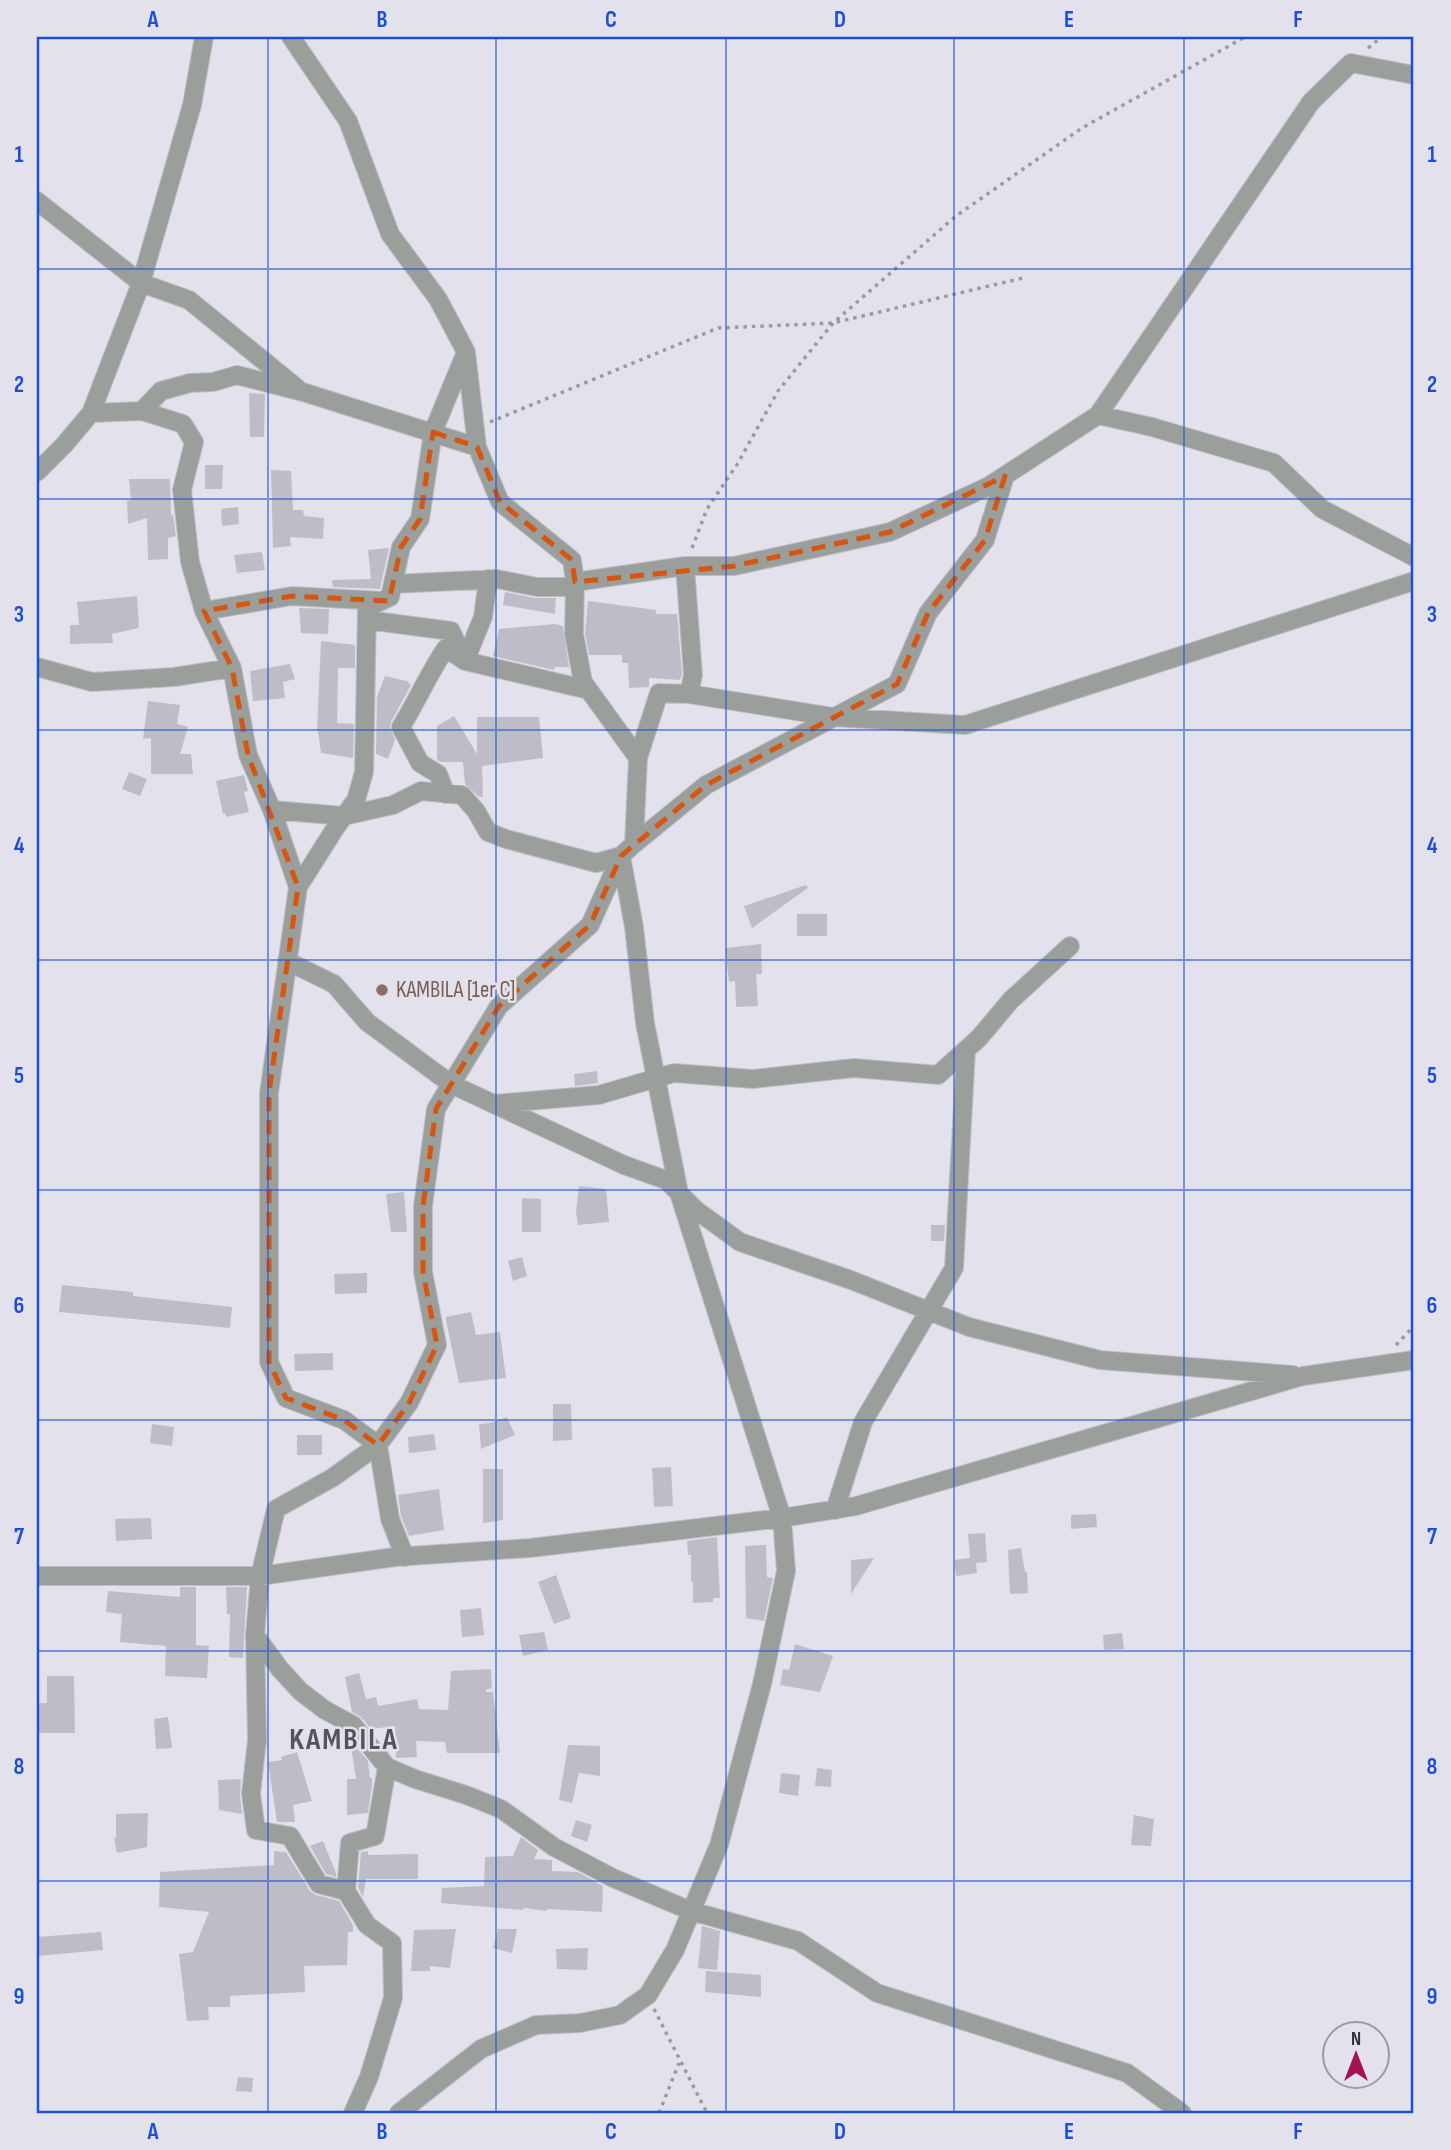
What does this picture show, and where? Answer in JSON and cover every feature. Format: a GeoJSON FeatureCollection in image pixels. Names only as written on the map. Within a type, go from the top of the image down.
{"type":"FeatureCollection","features":[{"type":"Feature","properties":{"kind":"street"},"geometry":{"type":"LineString","coordinates":[[37,472],[91,413],[141,283],[192,105],[204,37]]}},
{"type":"Feature","properties":{"kind":"street"},"geometry":{"type":"LineString","coordinates":[[291,37],[348,121],[390,234],[438,299],[466,352],[477,447],[500,502],[572,560],[575,584],[574,634],[583,682],[638,758]]}},
{"type":"Feature","properties":{"kind":"street"},"geometry":{"type":"LineString","coordinates":[[393,584],[497,579],[537,587],[575,584],[685,566],[734,566],[890,533],[989,486],[1098,415],[1311,102],[1351,64],[1414,75]]}},
{"type":"Feature","properties":{"kind":"street"},"geometry":{"type":"LineString","coordinates":[[37,201],[141,283],[189,300],[303,392]]}},
{"type":"Feature","properties":{"kind":"street"},"geometry":{"type":"LineString","coordinates":[[405,1556],[390,1519],[379,1445],[344,1420],[286,1398],[270,1362],[269,1093],[298,887],[356,800],[365,772],[368,608],[390,597],[401,547],[420,519],[433,432],[466,352]]}},
{"type":"Feature","properties":{"kind":"street"},"geometry":{"type":"LineString","coordinates":[[142,411],[161,391],[190,383],[214,382],[237,375],[303,392],[477,447]]}},
{"type":"Feature","properties":{"kind":"street"},"geometry":{"type":"LineString","coordinates":[[91,413],[142,411],[183,424],[194,442],[181,490],[190,562],[204,611],[232,668],[248,755],[272,810],[298,887]]}},
{"type":"Feature","properties":{"kind":"street"},"geometry":{"type":"LineString","coordinates":[[1098,415],[1274,463],[1322,509],[1414,557]]}},
{"type":"Feature","properties":{"kind":"street"},"geometry":{"type":"LineString","coordinates":[[272,810],[344,816],[393,805],[421,791],[462,795],[476,811],[488,832],[506,839],[596,863],[628,850],[706,785],[897,684],[928,613],[985,540],[1005,476]]}},
{"type":"Feature","properties":{"kind":"street"},"geometry":{"type":"LineString","coordinates":[[685,566],[693,676],[689,694]]}},
{"type":"Feature","properties":{"kind":"street"},"geometry":{"type":"LineString","coordinates":[[465,661],[483,618],[488,579]]}},
{"type":"Feature","properties":{"kind":"street"},"geometry":{"type":"LineString","coordinates":[[399,2113],[481,2049],[536,2025],[580,2023],[620,2015],[648,1995],[675,1950],[719,1845],[762,1684],[786,1571],[782,1518],[679,1194],[645,1023],[628,850],[638,758],[659,693],[689,694],[834,717],[965,725],[1414,581]]}},
{"type":"Feature","properties":{"kind":"street"},"geometry":{"type":"LineString","coordinates":[[204,611],[292,596],[382,601]]}},
{"type":"Feature","properties":{"kind":"street"},"geometry":{"type":"LineString","coordinates":[[368,620],[452,631],[465,661]]}},
{"type":"Feature","properties":{"kind":"street"},"geometry":{"type":"LineString","coordinates":[[446,794],[438,774],[421,763],[401,727],[421,695],[428,675],[446,648],[465,661],[589,690]]}},
{"type":"Feature","properties":{"kind":"street"},"geometry":{"type":"LineString","coordinates":[[37,667],[92,682],[174,677],[232,668]]}},
{"type":"Feature","properties":{"kind":"street"},"geometry":{"type":"LineString","coordinates":[[346,1891],[319,1884],[290,1836],[256,1830],[251,1794],[257,1740],[256,1634],[260,1576],[276,1509],[332,1479],[379,1445],[410,1403],[437,1345],[424,1272],[423,1206],[436,1109],[499,1006],[590,925],[628,850]]}},
{"type":"Feature","properties":{"kind":"street"},"geometry":{"type":"LineString","coordinates":[[494,1104],[599,1095],[674,1073],[753,1079],[854,1068],[938,1075],[979,1038],[1011,1000],[1070,946]]}},
{"type":"Feature","properties":{"kind":"street"},"geometry":{"type":"LineString","coordinates":[[287,961],[334,984],[367,1023],[452,1084],[624,1165],[666,1180],[696,1210],[740,1242],[851,1280],[969,1327],[1100,1360],[1303,1376]]}},
{"type":"Feature","properties":{"kind":"street"},"geometry":{"type":"LineString","coordinates":[[835,1510],[863,1422],[954,1268],[966,1050]]}},
{"type":"Feature","properties":{"kind":"street"},"geometry":{"type":"LineString","coordinates":[[37,1576],[260,1576],[405,1556],[530,1548],[835,1510],[896,1495],[1303,1376],[1414,1360]]}},
{"type":"Feature","properties":{"kind":"street"},"geometry":{"type":"LineString","coordinates":[[256,1634],[280,1669],[300,1691],[325,1710],[353,1725],[387,1767],[501,1809],[554,1847],[613,1878],[691,1911],[798,1941],[877,1993],[1127,2073],[1182,2113]]}},
{"type":"Feature","properties":{"kind":"street"},"geometry":{"type":"LineString","coordinates":[[353,2113],[369,2077],[393,1998],[392,1943],[368,1925],[346,1891],[350,1843],[375,1836],[387,1767]]}},
{"type":"Feature","properties":{"kind":"path"},"geometry":{"type":"LineString","coordinates":[[685,566],[706,509],[738,463],[778,391],[833,323],[956,216],[1082,128],[1245,37]]}},
{"type":"Feature","properties":{"kind":"path"},"geometry":{"type":"LineString","coordinates":[[475,428],[718,328],[833,323],[1023,278]]}},
{"type":"Feature","properties":{"kind":"path"},"geometry":{"type":"LineString","coordinates":[[648,1995],[679,2062],[707,2113]]}},
{"type":"Feature","properties":{"kind":"path"},"geometry":{"type":"LineString","coordinates":[[659,2113],[679,2062]]}},
{"type":"Feature","properties":{"kind":"highlighted area"},"geometry":{"type":"Polygon","coordinates":[[[433,432],[477,447],[500,502],[572,560],[575,582],[734,566],[890,532],[1005,476],[985,540],[928,613],[897,684],[706,785],[621,856],[590,925],[499,1006],[436,1109],[423,1206],[423,1272],[437,1345],[409,1403],[378,1445],[344,1420],[286,1398],[269,1362],[269,1093],[298,887],[248,755],[232,668],[204,611],[292,596],[389,601],[401,547],[420,519],[433,432]]]}},
{"type":"Feature","properties":{"kind":"building"},"geometry":{"type":"Polygon","coordinates":[[[249,393],[265,394],[264,437],[250,437],[249,393]]]}},
{"type":"Feature","properties":{"kind":"building"},"geometry":{"type":"Polygon","coordinates":[[[205,465],[223,465],[222,489],[205,489],[205,465]]]}},
{"type":"Feature","properties":{"kind":"building"},"geometry":{"type":"Polygon","coordinates":[[[271,470],[291,471],[293,510],[303,510],[304,516],[324,518],[323,539],[290,537],[291,546],[273,548],[271,470]]]}},
{"type":"Feature","properties":{"kind":"building"},"geometry":{"type":"Polygon","coordinates":[[[129,479],[170,479],[171,515],[176,536],[168,538],[168,559],[148,560],[147,518],[128,524],[127,501],[131,500],[129,479]]]}},
{"type":"Feature","properties":{"kind":"building"},"geometry":{"type":"Polygon","coordinates":[[[238,507],[239,524],[222,526],[221,509],[238,507]]]}},
{"type":"Feature","properties":{"kind":"building"},"geometry":{"type":"Polygon","coordinates":[[[389,548],[380,589],[333,587],[332,580],[371,579],[368,550],[389,548]]]}},
{"type":"Feature","properties":{"kind":"building"},"geometry":{"type":"Polygon","coordinates":[[[262,552],[265,570],[237,573],[234,555],[262,552]]]}},
{"type":"Feature","properties":{"kind":"building"},"geometry":{"type":"Polygon","coordinates":[[[505,592],[535,598],[556,598],[555,614],[503,605],[505,592]]]}},
{"type":"Feature","properties":{"kind":"building"},"geometry":{"type":"Polygon","coordinates":[[[137,596],[139,628],[112,634],[113,643],[70,644],[70,625],[79,625],[77,602],[137,596]]]}},
{"type":"Feature","properties":{"kind":"building"},"geometry":{"type":"Polygon","coordinates":[[[588,601],[656,610],[656,614],[677,614],[682,674],[680,680],[649,678],[649,687],[629,688],[628,663],[622,663],[622,655],[589,655],[585,633],[588,601]]]}},
{"type":"Feature","properties":{"kind":"building"},"geometry":{"type":"Polygon","coordinates":[[[299,608],[329,609],[328,634],[301,633],[299,608]]]}},
{"type":"Feature","properties":{"kind":"building"},"geometry":{"type":"Polygon","coordinates":[[[555,624],[563,626],[569,667],[555,667],[554,670],[493,656],[499,629],[555,624]]]}},
{"type":"Feature","properties":{"kind":"building"},"geometry":{"type":"Polygon","coordinates":[[[321,641],[355,645],[355,668],[338,668],[337,723],[354,724],[353,758],[321,753],[317,731],[321,641]]]}},
{"type":"Feature","properties":{"kind":"building"},"geometry":{"type":"Polygon","coordinates":[[[290,664],[295,679],[283,682],[285,698],[253,701],[250,671],[290,664]]]}},
{"type":"Feature","properties":{"kind":"building"},"geometry":{"type":"Polygon","coordinates":[[[385,676],[407,681],[411,685],[391,722],[395,740],[388,759],[376,754],[377,697],[385,676]]]}},
{"type":"Feature","properties":{"kind":"building"},"geometry":{"type":"Polygon","coordinates":[[[148,701],[180,705],[177,724],[188,727],[180,754],[191,754],[193,774],[151,774],[151,738],[143,739],[148,701]]]}},
{"type":"Feature","properties":{"kind":"building"},"geometry":{"type":"Polygon","coordinates":[[[454,716],[477,754],[477,717],[539,717],[543,758],[482,766],[483,797],[479,797],[465,784],[463,762],[437,760],[437,726],[454,716]]]}},
{"type":"Feature","properties":{"kind":"building"},"geometry":{"type":"Polygon","coordinates":[[[129,772],[147,779],[140,796],[122,789],[129,772]]]}},
{"type":"Feature","properties":{"kind":"building"},"geometry":{"type":"Polygon","coordinates":[[[244,775],[248,791],[244,792],[249,812],[226,817],[216,781],[244,775]]]}},
{"type":"Feature","properties":{"kind":"building"},"geometry":{"type":"Polygon","coordinates":[[[806,885],[808,888],[752,928],[744,906],[806,885]]]}},
{"type":"Feature","properties":{"kind":"building"},"geometry":{"type":"Polygon","coordinates":[[[797,914],[827,914],[827,936],[797,936],[797,914]]]}},
{"type":"Feature","properties":{"kind":"building"},"geometry":{"type":"Polygon","coordinates":[[[761,944],[762,974],[756,974],[758,1006],[736,1007],[735,981],[729,982],[725,948],[761,944]]]}},
{"type":"Feature","properties":{"kind":"building"},"geometry":{"type":"Polygon","coordinates":[[[597,1071],[598,1083],[575,1086],[574,1074],[597,1071]]]}},
{"type":"Feature","properties":{"kind":"building"},"geometry":{"type":"Polygon","coordinates":[[[579,1186],[606,1189],[609,1222],[578,1225],[576,1211],[579,1186]]]}},
{"type":"Feature","properties":{"kind":"building"},"geometry":{"type":"Polygon","coordinates":[[[404,1192],[407,1232],[391,1232],[386,1194],[404,1192]]]}},
{"type":"Feature","properties":{"kind":"building"},"geometry":{"type":"Polygon","coordinates":[[[522,1198],[541,1199],[541,1232],[522,1232],[522,1198]]]}},
{"type":"Feature","properties":{"kind":"building"},"geometry":{"type":"Polygon","coordinates":[[[931,1225],[945,1225],[944,1241],[931,1241],[931,1225]]]}},
{"type":"Feature","properties":{"kind":"building"},"geometry":{"type":"Polygon","coordinates":[[[522,1257],[527,1276],[513,1281],[508,1261],[522,1257]]]}},
{"type":"Feature","properties":{"kind":"building"},"geometry":{"type":"Polygon","coordinates":[[[367,1273],[367,1293],[335,1294],[334,1274],[367,1273]]]}},
{"type":"Feature","properties":{"kind":"building"},"geometry":{"type":"Polygon","coordinates":[[[62,1285],[133,1292],[133,1296],[232,1307],[230,1328],[59,1312],[62,1285]]]}},
{"type":"Feature","properties":{"kind":"building"},"geometry":{"type":"Polygon","coordinates":[[[471,1312],[476,1335],[500,1332],[506,1378],[459,1383],[446,1317],[471,1312]]]}},
{"type":"Feature","properties":{"kind":"building"},"geometry":{"type":"Polygon","coordinates":[[[333,1353],[333,1370],[295,1371],[294,1354],[333,1353]]]}},
{"type":"Feature","properties":{"kind":"building"},"geometry":{"type":"Polygon","coordinates":[[[553,1404],[571,1404],[572,1440],[553,1441],[553,1404]]]}},
{"type":"Feature","properties":{"kind":"building"},"geometry":{"type":"Polygon","coordinates":[[[507,1417],[515,1435],[481,1449],[479,1424],[507,1417]]]}},
{"type":"Feature","properties":{"kind":"building"},"geometry":{"type":"Polygon","coordinates":[[[152,1424],[174,1427],[172,1446],[150,1443],[152,1424]]]}},
{"type":"Feature","properties":{"kind":"building"},"geometry":{"type":"Polygon","coordinates":[[[434,1434],[436,1450],[409,1453],[408,1437],[434,1434]]]}},
{"type":"Feature","properties":{"kind":"building"},"geometry":{"type":"Polygon","coordinates":[[[297,1435],[322,1435],[322,1455],[297,1455],[297,1435]]]}},
{"type":"Feature","properties":{"kind":"building"},"geometry":{"type":"Polygon","coordinates":[[[671,1467],[673,1506],[654,1507],[652,1468],[671,1467]]]}},
{"type":"Feature","properties":{"kind":"building"},"geometry":{"type":"Polygon","coordinates":[[[483,1469],[503,1469],[503,1520],[483,1523],[483,1469]]]}},
{"type":"Feature","properties":{"kind":"building"},"geometry":{"type":"Polygon","coordinates":[[[439,1489],[444,1530],[409,1536],[401,1516],[398,1495],[439,1489]]]}},
{"type":"Feature","properties":{"kind":"building"},"geometry":{"type":"Polygon","coordinates":[[[1096,1514],[1097,1527],[1071,1529],[1071,1515],[1096,1514]]]}},
{"type":"Feature","properties":{"kind":"building"},"geometry":{"type":"Polygon","coordinates":[[[151,1518],[152,1539],[116,1541],[115,1519],[151,1518]]]}},
{"type":"Feature","properties":{"kind":"building"},"geometry":{"type":"Polygon","coordinates":[[[985,1533],[987,1562],[976,1563],[977,1573],[956,1576],[954,1560],[970,1558],[968,1534],[985,1533]]]}},
{"type":"Feature","properties":{"kind":"building"},"geometry":{"type":"Polygon","coordinates":[[[717,1537],[720,1598],[713,1598],[713,1602],[693,1603],[691,1555],[688,1555],[687,1541],[717,1537]]]}},
{"type":"Feature","properties":{"kind":"building"},"geometry":{"type":"Polygon","coordinates":[[[766,1545],[767,1577],[773,1578],[764,1621],[746,1618],[745,1546],[766,1545]]]}},
{"type":"Feature","properties":{"kind":"building"},"geometry":{"type":"Polygon","coordinates":[[[1021,1548],[1027,1572],[1028,1593],[1010,1594],[1008,1550],[1021,1548]]]}},
{"type":"Feature","properties":{"kind":"building"},"geometry":{"type":"Polygon","coordinates":[[[874,1558],[851,1594],[851,1560],[874,1558]]]}},
{"type":"Feature","properties":{"kind":"building"},"geometry":{"type":"Polygon","coordinates":[[[556,1575],[571,1618],[554,1624],[538,1582],[556,1575]]]}},
{"type":"Feature","properties":{"kind":"building"},"geometry":{"type":"Polygon","coordinates":[[[180,1587],[196,1587],[196,1645],[209,1646],[207,1678],[165,1676],[166,1646],[120,1642],[122,1614],[106,1612],[108,1591],[180,1597],[180,1587]]]}},
{"type":"Feature","properties":{"kind":"building"},"geometry":{"type":"Polygon","coordinates":[[[226,1587],[247,1587],[243,1658],[229,1657],[230,1614],[227,1614],[226,1587]]]}},
{"type":"Feature","properties":{"kind":"building"},"geometry":{"type":"Polygon","coordinates":[[[481,1608],[484,1635],[462,1637],[460,1610],[481,1608]]]}},
{"type":"Feature","properties":{"kind":"building"},"geometry":{"type":"Polygon","coordinates":[[[544,1632],[548,1650],[523,1656],[519,1635],[544,1632]]]}},
{"type":"Feature","properties":{"kind":"building"},"geometry":{"type":"Polygon","coordinates":[[[1122,1633],[1124,1649],[1104,1650],[1103,1635],[1122,1633]]]}},
{"type":"Feature","properties":{"kind":"building"},"geometry":{"type":"Polygon","coordinates":[[[795,1644],[833,1656],[820,1692],[780,1685],[783,1669],[789,1670],[795,1644]]]}},
{"type":"Feature","properties":{"kind":"building"},"geometry":{"type":"Polygon","coordinates":[[[491,1669],[492,1688],[486,1692],[493,1692],[500,1753],[447,1753],[445,1742],[416,1741],[417,1757],[396,1758],[395,1726],[371,1729],[361,1717],[352,1712],[345,1677],[359,1673],[366,1699],[376,1697],[378,1706],[417,1699],[419,1709],[448,1710],[451,1671],[491,1669]]]}},
{"type":"Feature","properties":{"kind":"building"},"geometry":{"type":"Polygon","coordinates":[[[47,1676],[74,1676],[75,1733],[37,1733],[37,1703],[47,1703],[47,1676]]]}},
{"type":"Feature","properties":{"kind":"building"},"geometry":{"type":"Polygon","coordinates":[[[168,1717],[172,1748],[156,1749],[154,1719],[168,1717]]]}},
{"type":"Feature","properties":{"kind":"building"},"geometry":{"type":"Polygon","coordinates":[[[350,1740],[368,1761],[372,1785],[368,1813],[347,1815],[347,1779],[356,1779],[350,1740]]]}},
{"type":"Feature","properties":{"kind":"building"},"geometry":{"type":"Polygon","coordinates":[[[568,1745],[600,1746],[600,1776],[579,1773],[572,1803],[559,1800],[568,1745]]]}},
{"type":"Feature","properties":{"kind":"building"},"geometry":{"type":"Polygon","coordinates":[[[297,1752],[312,1801],[293,1805],[295,1822],[277,1822],[268,1762],[282,1760],[281,1757],[297,1752]]]}},
{"type":"Feature","properties":{"kind":"building"},"geometry":{"type":"Polygon","coordinates":[[[817,1768],[832,1770],[831,1787],[815,1786],[817,1768]]]}},
{"type":"Feature","properties":{"kind":"building"},"geometry":{"type":"Polygon","coordinates":[[[781,1773],[800,1775],[798,1796],[779,1793],[781,1773]]]}},
{"type":"Feature","properties":{"kind":"building"},"geometry":{"type":"Polygon","coordinates":[[[241,1779],[242,1814],[219,1810],[218,1780],[241,1779]]]}},
{"type":"Feature","properties":{"kind":"building"},"geometry":{"type":"Polygon","coordinates":[[[148,1813],[147,1847],[117,1853],[114,1838],[116,1814],[148,1813]]]}},
{"type":"Feature","properties":{"kind":"building"},"geometry":{"type":"Polygon","coordinates":[[[1134,1815],[1154,1819],[1151,1846],[1131,1845],[1134,1815]]]}},
{"type":"Feature","properties":{"kind":"building"},"geometry":{"type":"Polygon","coordinates":[[[576,1820],[592,1825],[587,1842],[571,1836],[576,1820]]]}},
{"type":"Feature","properties":{"kind":"building"},"geometry":{"type":"Polygon","coordinates":[[[521,1837],[538,1850],[534,1859],[552,1860],[552,1871],[578,1872],[603,1886],[602,1912],[523,1910],[441,1903],[442,1888],[484,1886],[485,1857],[513,1856],[521,1837]]]}},
{"type":"Feature","properties":{"kind":"building"},"geometry":{"type":"Polygon","coordinates":[[[323,1841],[336,1877],[326,1874],[310,1846],[323,1841]]]}},
{"type":"Feature","properties":{"kind":"building"},"geometry":{"type":"Polygon","coordinates":[[[274,1851],[286,1852],[310,1891],[339,1901],[353,1925],[353,1932],[348,1932],[347,1965],[304,1966],[305,1992],[230,1996],[230,2007],[208,2007],[209,2020],[187,2021],[179,1954],[193,1952],[209,1912],[159,1907],[160,1872],[274,1865],[274,1851]]]}},
{"type":"Feature","properties":{"kind":"building"},"geometry":{"type":"Polygon","coordinates":[[[368,1851],[368,1855],[418,1854],[418,1879],[366,1879],[363,1897],[358,1888],[361,1852],[368,1851]]]}},
{"type":"Feature","properties":{"kind":"building"},"geometry":{"type":"Polygon","coordinates":[[[702,1926],[720,1931],[717,1970],[698,1968],[702,1926]]]}},
{"type":"Feature","properties":{"kind":"building"},"geometry":{"type":"Polygon","coordinates":[[[456,1929],[450,1968],[430,1966],[430,1971],[411,1971],[414,1930],[456,1929]]]}},
{"type":"Feature","properties":{"kind":"building"},"geometry":{"type":"Polygon","coordinates":[[[498,1929],[517,1929],[512,1953],[493,1948],[498,1929]]]}},
{"type":"Feature","properties":{"kind":"building"},"geometry":{"type":"Polygon","coordinates":[[[101,1932],[103,1950],[37,1956],[37,1937],[101,1932]]]}},
{"type":"Feature","properties":{"kind":"building"},"geometry":{"type":"Polygon","coordinates":[[[588,1948],[587,1970],[557,1969],[556,1949],[588,1948]]]}},
{"type":"Feature","properties":{"kind":"building"},"geometry":{"type":"Polygon","coordinates":[[[706,1971],[761,1975],[761,1997],[705,1992],[706,1971]]]}},
{"type":"Feature","properties":{"kind":"building"},"geometry":{"type":"Polygon","coordinates":[[[238,2077],[253,2078],[252,2092],[236,2091],[238,2077]]]}},
{"type":"Feature","properties":{"kind":"place","name":"KAMBILA [1er C]"},"geometry":{"type":"Point","coordinates":[382,990]}},
{"type":"Feature","properties":{"kind":"district","name":"KAMBILA"},"geometry":{"type":"Point","coordinates":[344,1740]}}]}
